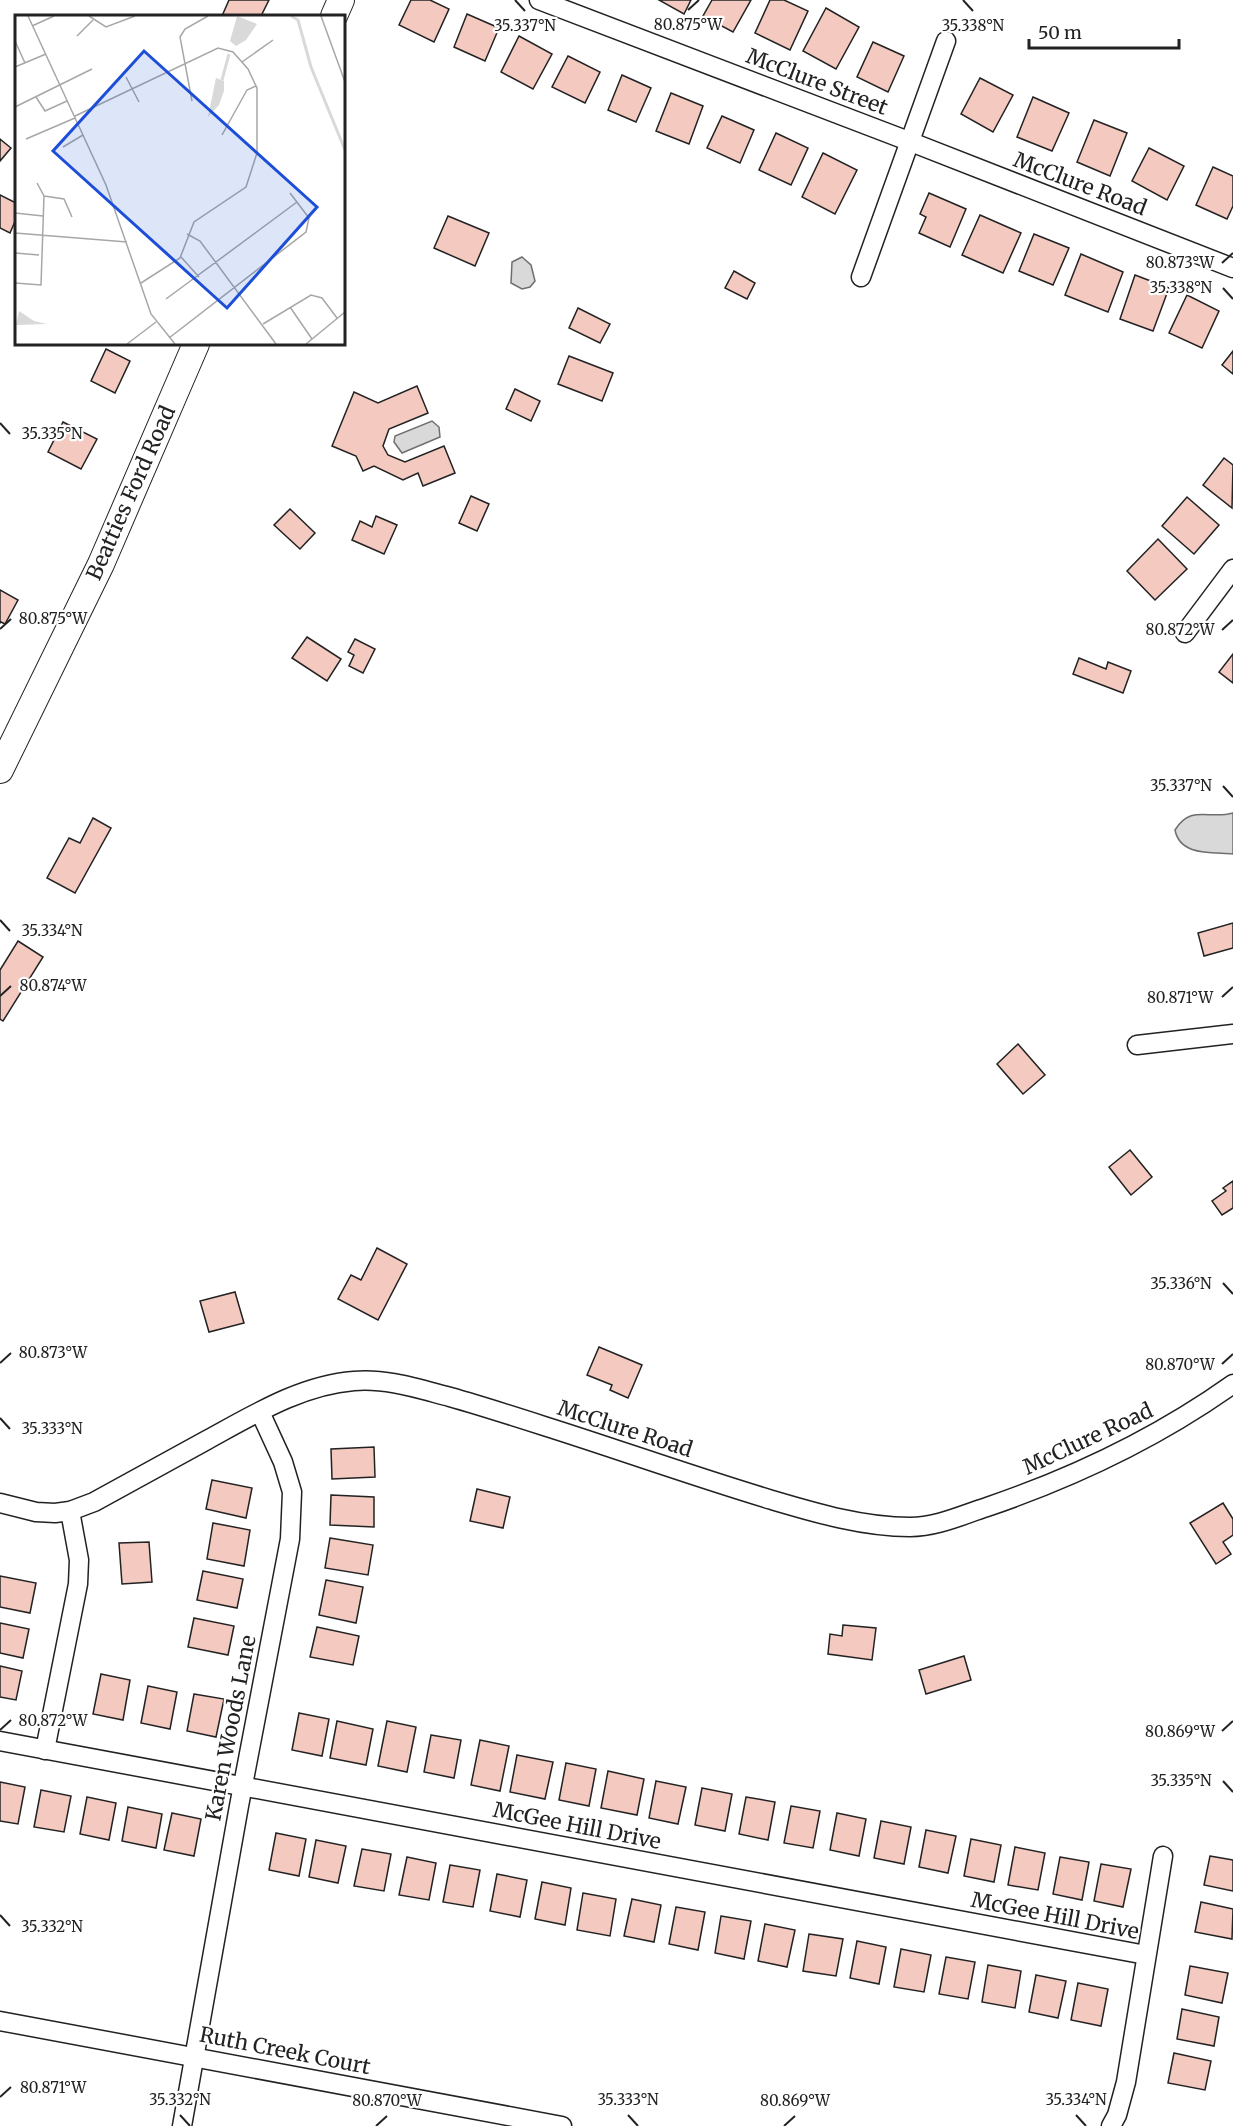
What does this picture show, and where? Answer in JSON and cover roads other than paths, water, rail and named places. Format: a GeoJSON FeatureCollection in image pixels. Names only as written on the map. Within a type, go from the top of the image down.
{"type":"FeatureCollection","features":[{"type":"Feature","properties":{"kind":"main road"},"geometry":{"type":"LineString","coordinates":[[334,15],[341,0]]}},
{"type":"Feature","properties":{"kind":"main road","name":"Beatties Ford Road"},"geometry":{"type":"LineString","coordinates":[[0,770],[101,564],[196,345]]}},
{"type":"Feature","properties":{"kind":"street","name":"McClure Street"},"geometry":{"type":"LineString","coordinates":[[539,0],[911,142]]}},
{"type":"Feature","properties":{"kind":"street"},"geometry":{"type":"LineString","coordinates":[[861,277],[946,41]]}},
{"type":"Feature","properties":{"kind":"street","name":"McClure Road"},"geometry":{"type":"LineString","coordinates":[[911,142],[1233,268]]}},
{"type":"Feature","properties":{"kind":"street"},"geometry":{"type":"LineString","coordinates":[[1185,633],[1233,569]]}},
{"type":"Feature","properties":{"kind":"street"},"geometry":{"type":"LineString","coordinates":[[1137,1045],[1233,1034]]}},
{"type":"Feature","properties":{"kind":"street","name":"McClure Road"},"geometry":{"type":"LineString","coordinates":[[0,1503],[36,1512],[70,1511],[94,1502],[296,1394],[334,1383],[358,1380],[401,1385],[492,1409],[743,1491],[809,1510],[857,1521],[913,1527],[938,1523],[1070,1476],[1135,1446],[1177,1422],[1233,1384]]}},
{"type":"Feature","properties":{"kind":"street","name":"Karen Woods Lane"},"geometry":{"type":"LineString","coordinates":[[182,2126],[242,1786],[290,1539],[292,1492],[283,1462],[260,1412]]}},
{"type":"Feature","properties":{"kind":"street"},"geometry":{"type":"LineString","coordinates":[[45,1750],[78,1584],[79,1560],[70,1511]]}},
{"type":"Feature","properties":{"kind":"street","name":"McGee Hill Drive"},"geometry":{"type":"LineString","coordinates":[[0,1741],[1146,1955]]}},
{"type":"Feature","properties":{"kind":"street"},"geometry":{"type":"LineString","coordinates":[[1112,2126],[1126,2082],[1163,1856]]}},
{"type":"Feature","properties":{"kind":"street","name":"Ruth Creek Court"},"geometry":{"type":"LineString","coordinates":[[0,2021],[562,2126]]}}]}
